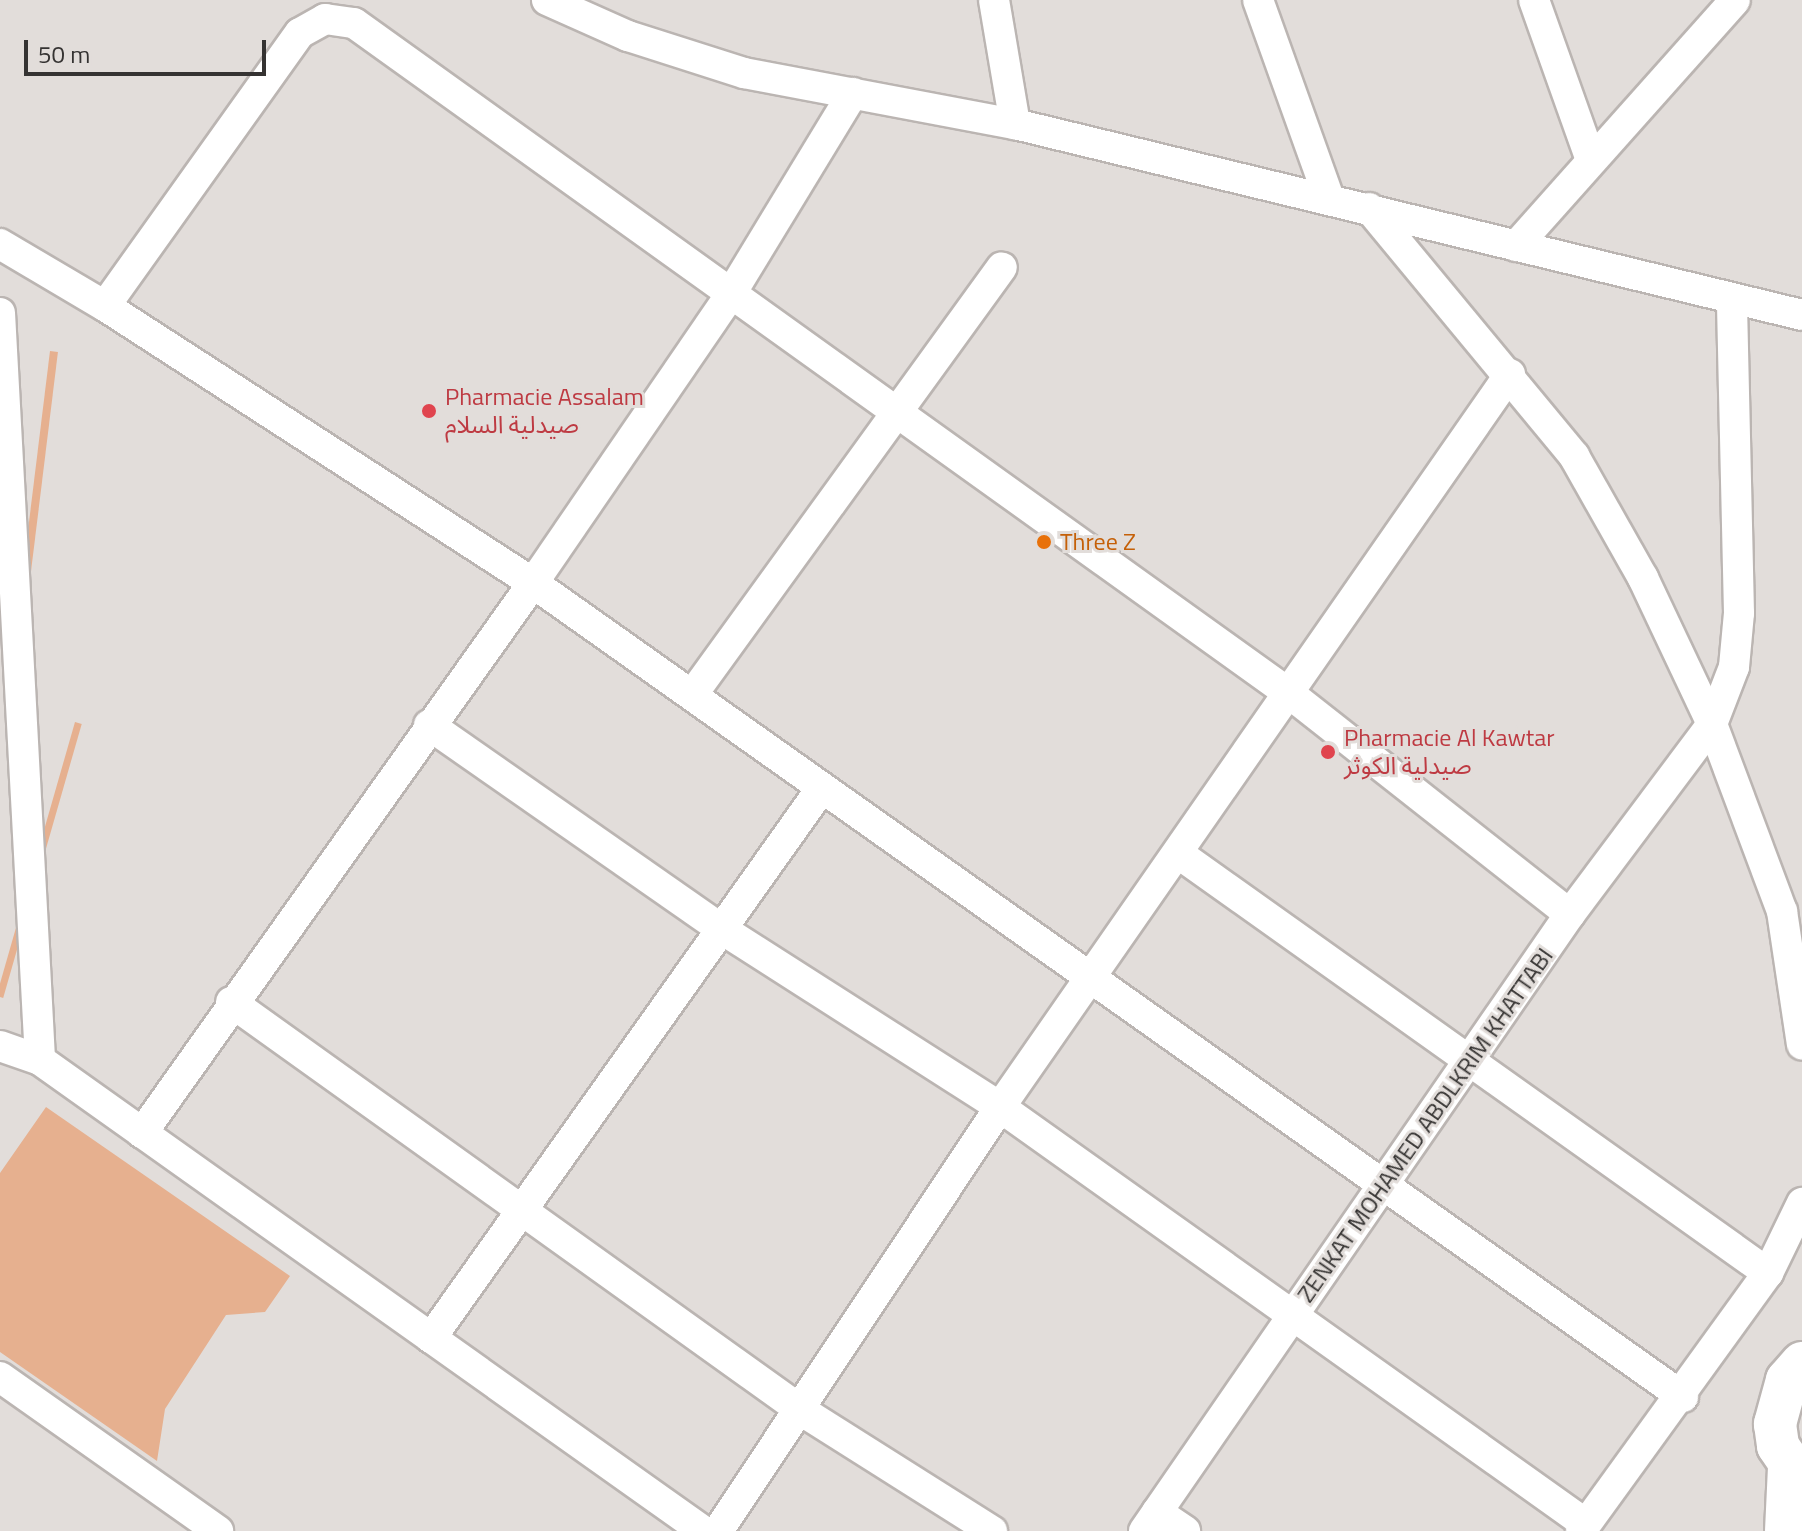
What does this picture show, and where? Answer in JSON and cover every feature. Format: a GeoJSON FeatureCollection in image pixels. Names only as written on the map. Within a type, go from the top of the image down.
{"type":"FeatureCollection","features":[{"type":"Feature","properties":{"kind":"main road"},"geometry":{"type":"LineString","coordinates":[[1786,1531],[1795,1474],[1775,1424],[1787,1380],[1802,1363]]}},
{"type":"Feature","properties":{"kind":"street"},"geometry":{"type":"LineString","coordinates":[[547,0],[688,58],[1015,124],[1328,196],[1516,246],[1802,315]]}},
{"type":"Feature","properties":{"kind":"street"},"geometry":{"type":"LineString","coordinates":[[994,0],[1015,124]]}},
{"type":"Feature","properties":{"kind":"street"},"geometry":{"type":"LineString","coordinates":[[1258,0],[1328,196]]}},
{"type":"Feature","properties":{"kind":"street"},"geometry":{"type":"LineString","coordinates":[[1534,0],[1590,157]]}},
{"type":"Feature","properties":{"kind":"street"},"geometry":{"type":"LineString","coordinates":[[1516,246],[1590,157],[1735,0]]}},
{"type":"Feature","properties":{"kind":"street"},"geometry":{"type":"LineString","coordinates":[[105,306],[300,33],[312,24],[340,19],[415,64],[1290,694],[1570,914]]}},
{"type":"Feature","properties":{"kind":"street"},"geometry":{"type":"LineString","coordinates":[[142,1133],[231,1002],[533,583],[732,292],[853,93]]}},
{"type":"Feature","properties":{"kind":"street"},"geometry":{"type":"LineString","coordinates":[[1369,208],[1510,374],[1574,456],[1643,578],[1712,724],[1792,911],[1802,1045]]}},
{"type":"Feature","properties":{"kind":"street"},"geometry":{"type":"LineString","coordinates":[[0,244],[105,306],[533,583],[1683,1397]]}},
{"type":"Feature","properties":{"kind":"street"},"geometry":{"type":"LineString","coordinates":[[692,695],[1002,267]]}},
{"type":"Feature","properties":{"kind":"street","name":"ZENKAT MOHAMED ABDLKRIM KHATTABI"},"geometry":{"type":"LineString","coordinates":[[1150,1522],[1570,914],[1712,724],[1734,667],[1739,613],[1732,299]]}},
{"type":"Feature","properties":{"kind":"street"},"geometry":{"type":"LineString","coordinates":[[0,313],[9,652],[40,1060]]}},
{"type":"Feature","properties":{"kind":"street"},"geometry":{"type":"LineString","coordinates":[[718,1531],[802,1411],[1000,1107],[1179,854],[1510,374]]}},
{"type":"Feature","properties":{"kind":"street"},"geometry":{"type":"LineString","coordinates":[[429,725],[720,928],[1000,1107],[1294,1315],[1583,1527],[1683,1397],[1768,1273],[1802,1203]]}},
{"type":"Feature","properties":{"kind":"street"},"geometry":{"type":"LineString","coordinates":[[431,1338],[821,789]]}},
{"type":"Feature","properties":{"kind":"street"},"geometry":{"type":"LineString","coordinates":[[1179,854],[1768,1273]]}},
{"type":"Feature","properties":{"kind":"street"},"geometry":{"type":"LineString","coordinates":[[231,1002],[522,1207],[802,1411],[992,1531]]}},
{"type":"Feature","properties":{"kind":"street"},"geometry":{"type":"LineString","coordinates":[[0,1046],[40,1060],[703,1531]]}},
{"type":"Feature","properties":{"kind":"street"},"geometry":{"type":"LineString","coordinates":[[0,1377],[218,1531]]}},
{"type":"Feature","properties":{"kind":"street"},"geometry":{"type":"LineString","coordinates":[[1150,1522],[1185,1531]]}},
{"type":"Feature","properties":{"kind":"shaded area"},"geometry":{"type":"Polygon","coordinates":[[[50,351],[58,352],[26,612],[18,611],[50,351]]]}},
{"type":"Feature","properties":{"kind":"shaded area"},"geometry":{"type":"Polygon","coordinates":[[[75,722],[82,724],[3,998],[0,997],[0,984],[75,722]]]}},
{"type":"Feature","properties":{"kind":"shaded area"},"geometry":{"type":"Polygon","coordinates":[[[46,1107],[290,1276],[265,1312],[226,1315],[165,1409],[157,1461],[0,1352],[0,1173],[46,1107]]]}},
{"type":"Feature","properties":{"kind":"place","name":"Pharmacie Assalam صيدلية السلام"},"geometry":{"type":"Point","coordinates":[429,411]}},
{"type":"Feature","properties":{"kind":"place","name":"Three Z"},"geometry":{"type":"Point","coordinates":[1044,542]}},
{"type":"Feature","properties":{"kind":"place","name":"Pharmacie Al Kawtar صيدلية الكوثر"},"geometry":{"type":"Point","coordinates":[1328,752]}}]}
